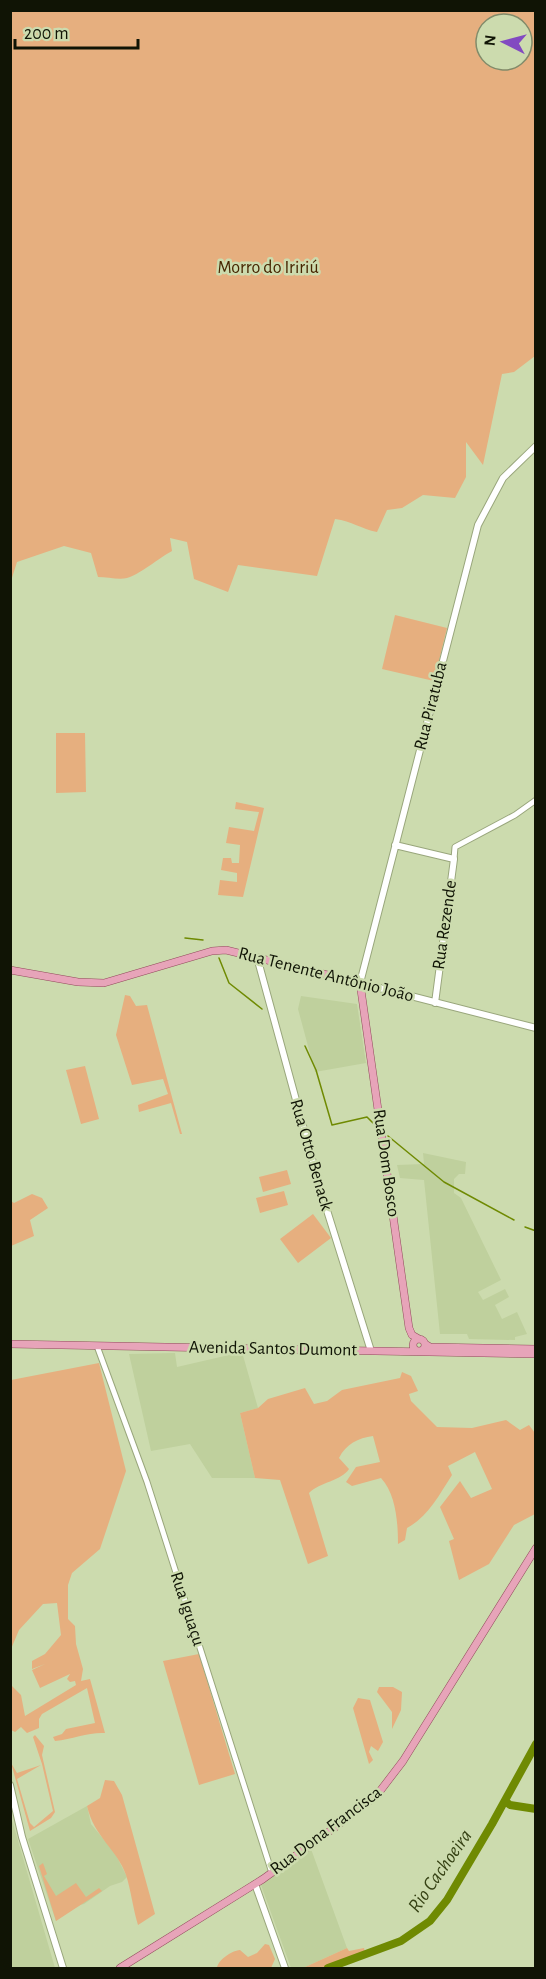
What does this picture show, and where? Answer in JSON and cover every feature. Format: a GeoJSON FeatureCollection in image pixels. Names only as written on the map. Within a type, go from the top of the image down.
{"type":"FeatureCollection","features":[{"type":"Feature","properties":{"kind":"main road","name":"Rua Piratuba"},"geometry":{"type":"LineString","coordinates":[[360,983],[478,525],[503,478],[536,446]]}},
{"type":"Feature","properties":{"kind":"main road"},"geometry":{"type":"LineString","coordinates":[[395,845],[454,859]]}},
{"type":"Feature","properties":{"kind":"main road","name":"Rua Rezende"},"geometry":{"type":"LineString","coordinates":[[435,1002],[454,859]]}},
{"type":"Feature","properties":{"kind":"main road","name":"Rua Tenente Antônio João"},"geometry":{"type":"LineString","coordinates":[[10,970],[97,983],[120,979],[220,950],[257,957],[536,1028]]}},
{"type":"Feature","properties":{"kind":"main road","name":"Rua Otto Benack"},"geometry":{"type":"LineString","coordinates":[[257,957],[326,1209],[371,1351]]}},
{"type":"Feature","properties":{"kind":"main road","name":"Rua Dom Bosco"},"geometry":{"type":"LineString","coordinates":[[360,983],[409,1329],[412,1335],[422,1341]]}},
{"type":"Feature","properties":{"kind":"main road"},"geometry":{"type":"LineString","coordinates":[[422,1341],[430,1347],[536,1349]]}},
{"type":"Feature","properties":{"kind":"main road"},"geometry":{"type":"LineString","coordinates":[[422,1341],[424,1348],[419,1352],[412,1345],[422,1341]]}},
{"type":"Feature","properties":{"kind":"main road","name":"Avenida Santos Dumont"},"geometry":{"type":"LineString","coordinates":[[10,1344],[536,1354]]}},
{"type":"Feature","properties":{"kind":"main road","name":"Rua Dona Francisca"},"geometry":{"type":"LineString","coordinates":[[120,1968],[272,1873],[357,1811],[386,1785],[536,1548]]}},
{"type":"Feature","properties":{"kind":"main road"},"geometry":{"type":"LineString","coordinates":[[10,1785],[22,1837],[63,1968]]}},
{"type":"Feature","properties":{"kind":"main road"},"geometry":{"type":"LineString","coordinates":[[255,1884],[285,1968]]}},
{"type":"Feature","properties":{"kind":"street","name":"Rua Rezende"},"geometry":{"type":"LineString","coordinates":[[454,859],[455,847],[515,815],[536,800]]}},
{"type":"Feature","properties":{"kind":"street","name":"Rua Iguaçu"},"geometry":{"type":"LineString","coordinates":[[97,1346],[147,1482],[272,1873]]}},
{"type":"Feature","properties":{"kind":"shaded area"},"geometry":{"type":"Polygon","coordinates":[[[301,996],[357,1004],[366,1063],[315,1072],[298,1009],[301,996]]]}},
{"type":"Feature","properties":{"kind":"shaded area"},"geometry":{"type":"Polygon","coordinates":[[[423,1153],[466,1162],[465,1174],[459,1174],[454,1179],[454,1193],[461,1198],[501,1280],[478,1292],[483,1300],[505,1289],[509,1297],[495,1305],[502,1319],[517,1312],[527,1334],[515,1337],[515,1340],[469,1339],[467,1334],[440,1334],[424,1180],[400,1178],[397,1165],[424,1164],[423,1153]]]}},
{"type":"Feature","properties":{"kind":"shaded area"},"geometry":{"type":"Polygon","coordinates":[[[242,1352],[258,1408],[240,1413],[255,1478],[212,1478],[190,1444],[151,1451],[129,1354],[175,1353],[177,1367],[242,1352]]]}},
{"type":"Feature","properties":{"kind":"shaded area"},"geometry":{"type":"Polygon","coordinates":[[[87,1806],[91,1824],[115,1853],[127,1877],[84,1904],[76,1906],[56,1921],[28,1839],[87,1806]]]}},
{"type":"Feature","properties":{"kind":"shaded area"},"geometry":{"type":"Polygon","coordinates":[[[12,1820],[55,1968],[11,1968],[12,1820]]]}},
{"type":"Feature","properties":{"kind":"shaded area"},"geometry":{"type":"Polygon","coordinates":[[[311,1849],[347,1948],[303,1968],[291,1968],[261,1885],[311,1849]]]}},
{"type":"Feature","properties":{"kind":"green space","name":"Morro do Iririú"},"geometry":{"type":"Polygon","coordinates":[[[11,10],[535,11],[535,356],[514,372],[502,374],[483,465],[466,442],[466,477],[455,498],[423,495],[402,508],[387,510],[377,532],[335,519],[317,576],[238,565],[228,592],[194,579],[187,542],[170,538],[172,551],[127,578],[98,577],[91,553],[64,546],[17,562],[11,581],[11,10]]]}},
{"type":"Feature","properties":{"kind":"green space"},"geometry":{"type":"Polygon","coordinates":[[[395,615],[447,628],[434,681],[382,669],[395,615]]]}},
{"type":"Feature","properties":{"kind":"green space"},"geometry":{"type":"Polygon","coordinates":[[[56,733],[85,733],[86,792],[56,793],[56,733]]]}},
{"type":"Feature","properties":{"kind":"green space"},"geometry":{"type":"Polygon","coordinates":[[[236,802],[264,808],[243,897],[218,895],[220,880],[237,882],[237,873],[221,870],[223,858],[231,858],[232,863],[239,863],[240,845],[226,843],[229,827],[254,831],[259,812],[235,809],[236,802]]]}},
{"type":"Feature","properties":{"kind":"green space"},"geometry":{"type":"Polygon","coordinates":[[[125,995],[130,996],[136,1006],[147,1005],[182,1134],[180,1134],[171,1103],[139,1112],[138,1105],[168,1094],[163,1079],[132,1085],[116,1035],[125,995]]]}},
{"type":"Feature","properties":{"kind":"green space"},"geometry":{"type":"Polygon","coordinates":[[[85,1066],[99,1119],[81,1124],[66,1070],[85,1066]]]}},
{"type":"Feature","properties":{"kind":"green space"},"geometry":{"type":"Polygon","coordinates":[[[287,1170],[291,1184],[263,1192],[259,1177],[287,1170]]]}},
{"type":"Feature","properties":{"kind":"green space"},"geometry":{"type":"Polygon","coordinates":[[[284,1191],[288,1205],[260,1213],[256,1198],[284,1191]]]}},
{"type":"Feature","properties":{"kind":"green space"},"geometry":{"type":"Polygon","coordinates":[[[32,1194],[42,1198],[48,1208],[30,1220],[34,1236],[11,1246],[11,1201],[14,1203],[32,1194]]]}},
{"type":"Feature","properties":{"kind":"green space"},"geometry":{"type":"Polygon","coordinates":[[[313,1214],[331,1238],[298,1263],[280,1239],[313,1214]]]}},
{"type":"Feature","properties":{"kind":"green space"},"geometry":{"type":"Polygon","coordinates":[[[99,1363],[126,1471],[100,1549],[72,1573],[68,1585],[68,1619],[75,1626],[76,1644],[83,1669],[81,1681],[90,1679],[105,1733],[55,1741],[53,1737],[62,1734],[66,1729],[95,1723],[87,1688],[42,1714],[39,1719],[39,1728],[27,1733],[21,1727],[15,1732],[11,1730],[12,1686],[21,1695],[25,1716],[76,1685],[75,1681],[70,1682],[67,1679],[70,1674],[40,1688],[32,1670],[45,1664],[32,1669],[32,1661],[45,1654],[61,1635],[57,1603],[43,1604],[19,1630],[11,1649],[11,1380],[99,1363]]]}},
{"type":"Feature","properties":{"kind":"green space"},"geometry":{"type":"Polygon","coordinates":[[[402,1372],[411,1376],[418,1391],[409,1394],[411,1401],[437,1427],[472,1428],[506,1420],[520,1430],[529,1425],[535,1433],[535,1514],[514,1525],[489,1564],[459,1580],[449,1541],[454,1539],[440,1507],[460,1481],[471,1498],[492,1489],[475,1452],[448,1466],[452,1475],[427,1512],[407,1528],[405,1540],[398,1544],[397,1518],[393,1500],[381,1478],[352,1486],[346,1482],[356,1467],[380,1462],[373,1436],[353,1442],[339,1458],[349,1469],[341,1476],[309,1493],[328,1556],[308,1564],[280,1480],[255,1478],[240,1413],[258,1408],[268,1399],[305,1388],[314,1404],[327,1401],[342,1390],[400,1378],[402,1372]]]}},
{"type":"Feature","properties":{"kind":"green space"},"geometry":{"type":"Polygon","coordinates":[[[199,1654],[235,1774],[199,1785],[163,1661],[199,1654]]]}},
{"type":"Feature","properties":{"kind":"green space"},"geometry":{"type":"Polygon","coordinates":[[[379,1687],[393,1687],[402,1692],[401,1710],[392,1729],[392,1712],[377,1692],[379,1687]]]}},
{"type":"Feature","properties":{"kind":"green space"},"geometry":{"type":"Polygon","coordinates":[[[358,1698],[370,1700],[383,1742],[378,1751],[371,1746],[369,1752],[373,1760],[369,1764],[353,1708],[358,1698]]]}},
{"type":"Feature","properties":{"kind":"green space"},"geometry":{"type":"Polygon","coordinates":[[[35,1735],[44,1746],[42,1755],[55,1812],[51,1818],[30,1831],[11,1763],[17,1773],[41,1765],[17,1779],[30,1823],[34,1827],[53,1811],[42,1764],[33,1737],[35,1735]]]}},
{"type":"Feature","properties":{"kind":"green space"},"geometry":{"type":"Polygon","coordinates":[[[105,1780],[114,1781],[122,1795],[155,1914],[138,1925],[126,1875],[100,1835],[87,1806],[100,1798],[105,1780]]]}},
{"type":"Feature","properties":{"kind":"green space"},"geometry":{"type":"Polygon","coordinates":[[[43,1863],[47,1874],[44,1876],[56,1896],[76,1883],[86,1897],[99,1888],[102,1891],[56,1921],[39,1866],[43,1863]]]}},
{"type":"Feature","properties":{"kind":"green space"},"geometry":{"type":"Polygon","coordinates":[[[265,1944],[269,1945],[275,1959],[271,1968],[217,1968],[225,1956],[233,1952],[240,1950],[248,1957],[257,1953],[265,1944]]]}},
{"type":"Feature","properties":{"kind":"green space"},"geometry":{"type":"Polygon","coordinates":[[[347,1948],[349,1951],[364,1948],[365,1952],[325,1968],[303,1968],[347,1948]]]}},
{"type":"Feature","properties":{"kind":"waterway"},"geometry":{"type":"LineString","coordinates":[[185,938],[203,940]]}},
{"type":"Feature","properties":{"kind":"waterway"},"geometry":{"type":"LineString","coordinates":[[219,958],[229,983],[262,1009]]}},
{"type":"Feature","properties":{"kind":"waterway"},"geometry":{"type":"LineString","coordinates":[[305,1046],[316,1070],[332,1125],[367,1117],[373,1123]]}},
{"type":"Feature","properties":{"kind":"waterway"},"geometry":{"type":"LineString","coordinates":[[388,1136],[444,1182],[514,1220]]}},
{"type":"Feature","properties":{"kind":"waterway"},"geometry":{"type":"LineString","coordinates":[[525,1227],[536,1231]]}},
{"type":"Feature","properties":{"kind":"waterway","name":"Rio Cachoeira"},"geometry":{"type":"LineString","coordinates":[[328,1968],[401,1941],[430,1921],[447,1900],[536,1744]]}},
{"type":"Feature","properties":{"kind":"waterway"},"geometry":{"type":"LineString","coordinates":[[505,1801],[510,1805],[536,1809]]}}]}
